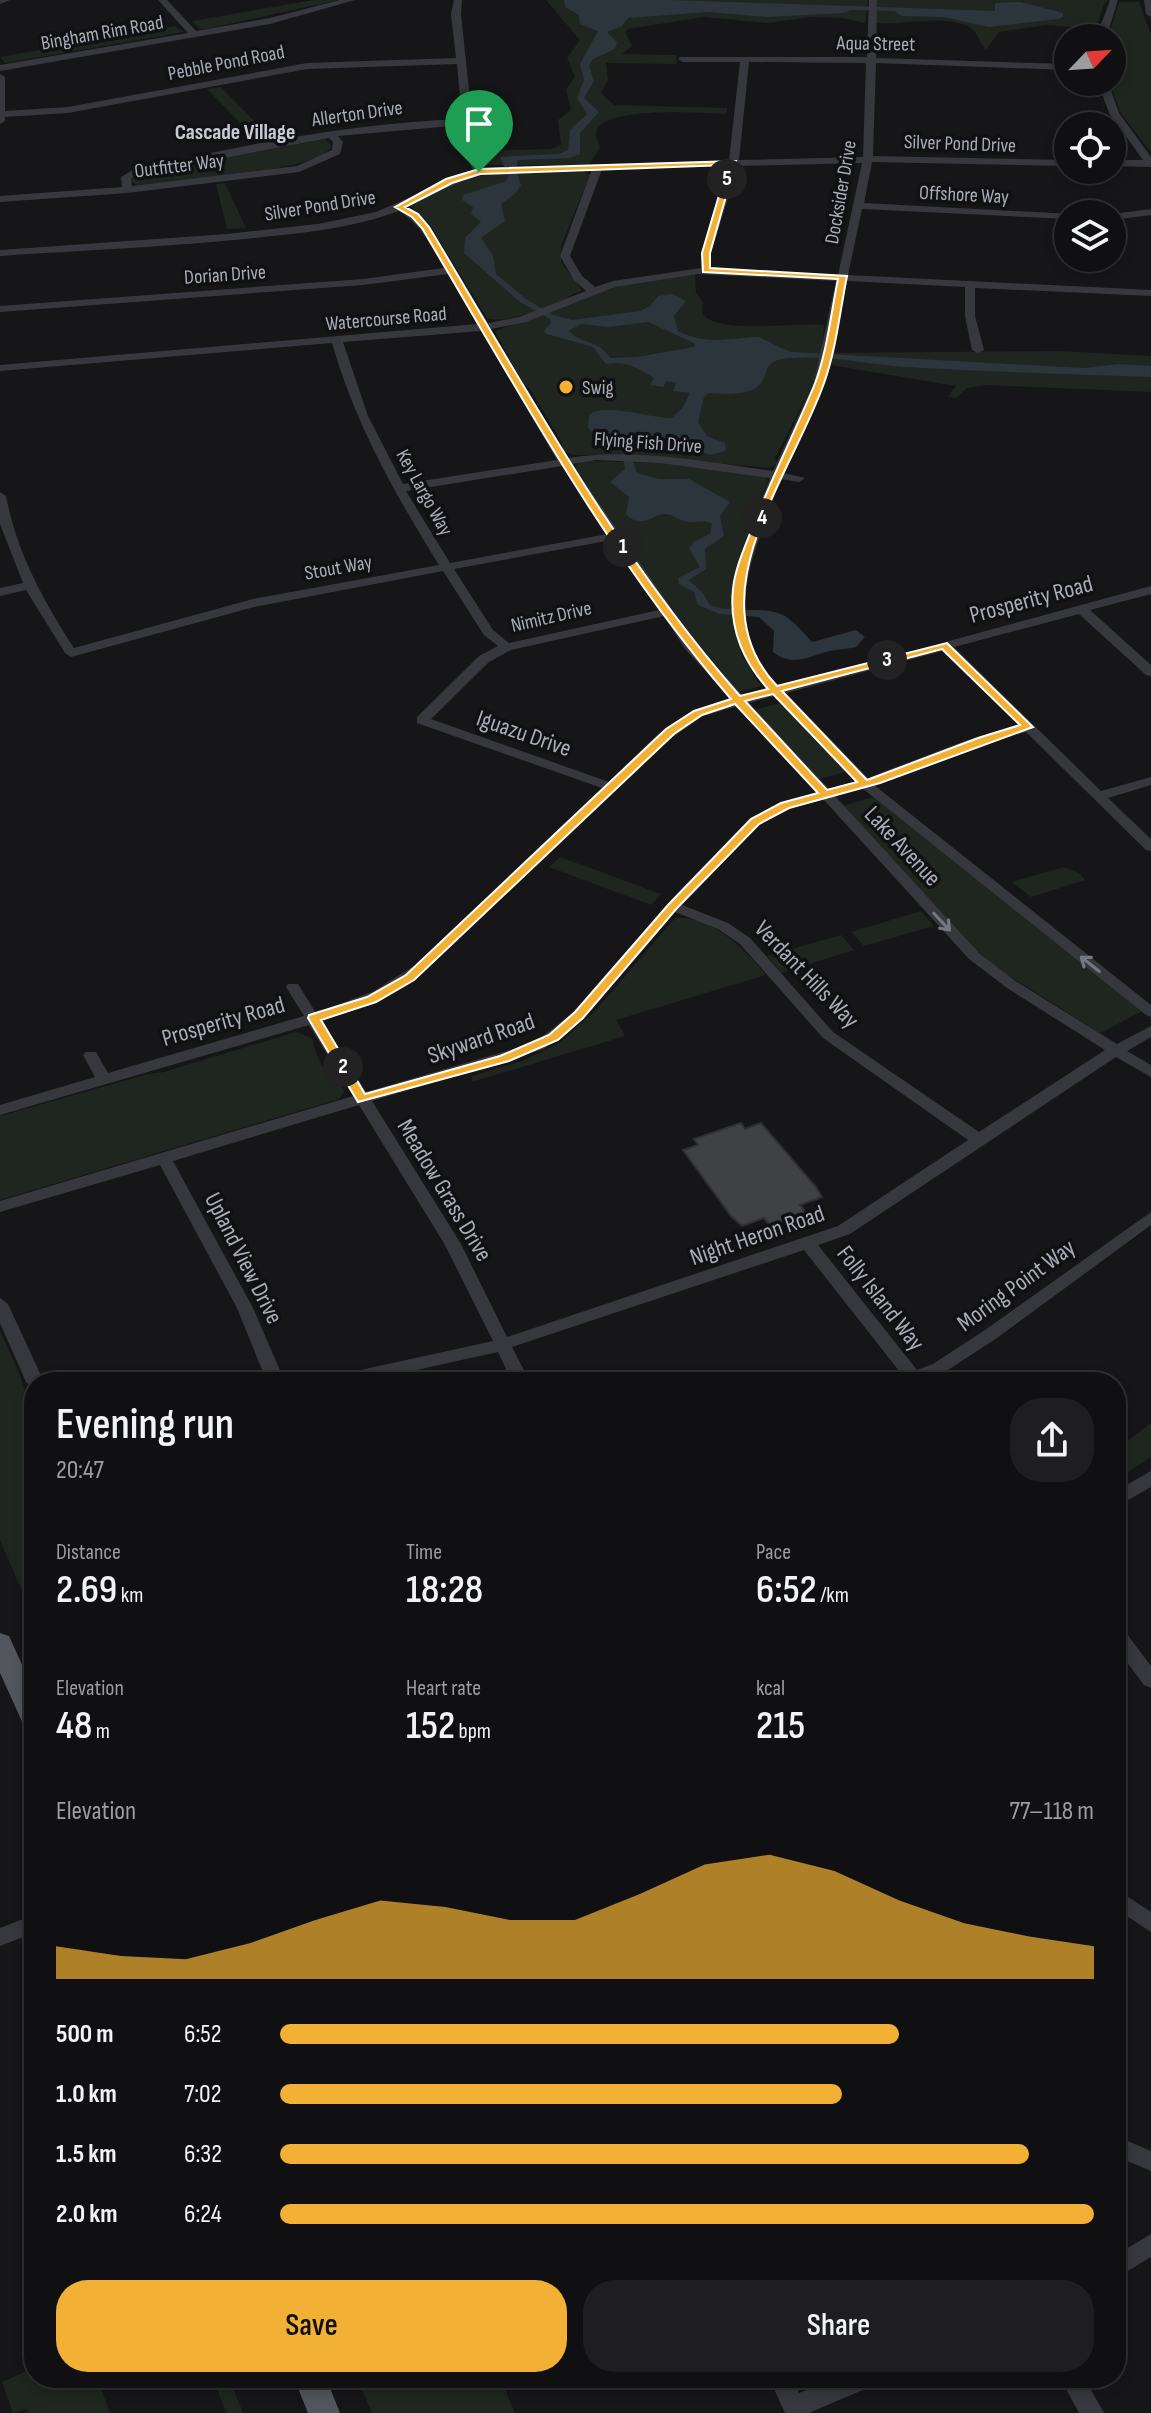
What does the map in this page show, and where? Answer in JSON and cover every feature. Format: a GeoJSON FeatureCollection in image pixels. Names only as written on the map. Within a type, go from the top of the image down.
{"type":"FeatureCollection","features":[{"type":"Feature","properties":{"kind":"main road"},"geometry":{"type":"LineString","coordinates":[[0,1643],[24,1698]]}},
{"type":"Feature","properties":{"kind":"main road"},"geometry":{"type":"LineString","coordinates":[[314,2388],[324,2413]]}},
{"type":"Feature","properties":{"kind":"street"},"geometry":{"type":"LineString","coordinates":[[162,0],[194,34]]}},
{"type":"Feature","properties":{"kind":"street","name":"Bingham Rim Road"},"geometry":{"type":"LineString","coordinates":[[0,68],[280,19],[351,0]]}},
{"type":"Feature","properties":{"kind":"street"},"geometry":{"type":"LineString","coordinates":[[458,0],[467,122],[472,161],[479,172]]}},
{"type":"Feature","properties":{"kind":"street","name":"Docksider Drive"},"geometry":{"type":"LineString","coordinates":[[777,475],[822,377],[868,159],[873,0]]}},
{"type":"Feature","properties":{"kind":"street"},"geometry":{"type":"LineString","coordinates":[[1106,24],[1114,0]]}},
{"type":"Feature","properties":{"kind":"street"},"geometry":{"type":"LineString","coordinates":[[1148,0],[1151,14]]}},
{"type":"Feature","properties":{"kind":"street","name":"Aqua Street"},"geometry":{"type":"LineString","coordinates":[[683,59],[871,60],[1054,67]]}},
{"type":"Feature","properties":{"kind":"street"},"geometry":{"type":"LineString","coordinates":[[706,271],[706,253],[733,163],[745,59]]}},
{"type":"Feature","properties":{"kind":"street","name":"Pebble Pond Road"},"geometry":{"type":"LineString","coordinates":[[0,114],[73,109],[307,66],[461,61]]}},
{"type":"Feature","properties":{"kind":"street"},"geometry":{"type":"LineString","coordinates":[[0,77],[0,121]]}},
{"type":"Feature","properties":{"kind":"street"},"geometry":{"type":"LineString","coordinates":[[1108,96],[1114,113],[1151,163]]}},
{"type":"Feature","properties":{"kind":"street","name":"Allerton Drive"},"geometry":{"type":"LineString","coordinates":[[127,190],[126,177],[137,172],[331,134],[407,123],[467,122]]}},
{"type":"Feature","properties":{"kind":"street","name":"Outfitter Way"},"geometry":{"type":"LineString","coordinates":[[0,199],[127,190],[308,167],[337,152],[338,142],[331,134]]}},
{"type":"Feature","properties":{"kind":"street","name":"Silver Pond Drive"},"geometry":{"type":"LineString","coordinates":[[0,253],[285,230],[370,218],[449,181],[497,169],[868,159],[1054,163]]}},
{"type":"Feature","properties":{"kind":"street"},"geometry":{"type":"LineString","coordinates":[[1126,163],[1151,163]]}},
{"type":"Feature","properties":{"kind":"street"},"geometry":{"type":"LineString","coordinates":[[593,291],[578,278],[565,256],[598,166]]}},
{"type":"Feature","properties":{"kind":"street","name":"Offshore Way"},"geometry":{"type":"LineString","coordinates":[[858,206],[1054,215]]}},
{"type":"Feature","properties":{"kind":"street","name":"Lake Avenue"},"geometry":{"type":"LineString","coordinates":[[399,207],[422,223],[564,461],[697,655],[985,966],[1151,1072]]}},
{"type":"Feature","properties":{"kind":"street"},"geometry":{"type":"LineString","coordinates":[[1126,215],[1151,212]]}},
{"type":"Feature","properties":{"kind":"street","name":"Dorian Drive"},"geometry":{"type":"LineString","coordinates":[[0,309],[363,282],[452,270]]}},
{"type":"Feature","properties":{"kind":"street","name":"Watercourse Road"},"geometry":{"type":"LineString","coordinates":[[0,368],[484,327],[533,316],[593,291],[628,281],[706,271],[1151,293]]}},
{"type":"Feature","properties":{"kind":"street"},"geometry":{"type":"LineString","coordinates":[[970,286],[970,320],[978,350]]}},
{"type":"Feature","properties":{"kind":"street","name":"Key Largo Way"},"geometry":{"type":"LineString","coordinates":[[337,340],[344,371],[358,407],[401,488],[488,632],[507,647]]}},
{"type":"Feature","properties":{"kind":"street","name":"Flying Fish Drive"},"geometry":{"type":"LineString","coordinates":[[401,488],[564,461],[612,457],[799,478]]}},
{"type":"Feature","properties":{"kind":"street","name":"Lake Avenue"},"geometry":{"type":"LineString","coordinates":[[777,475],[744,563],[738,603],[740,624],[751,661],[864,783],[1151,1012]]}},
{"type":"Feature","properties":{"kind":"street"},"geometry":{"type":"LineString","coordinates":[[0,496],[9,541],[28,586],[0,592]]}},
{"type":"Feature","properties":{"kind":"street","name":"Stout Way"},"geometry":{"type":"LineString","coordinates":[[28,586],[71,653],[253,603],[615,536]]}},
{"type":"Feature","properties":{"kind":"street","name":"Prosperity Road"},"geometry":{"type":"LineString","coordinates":[[0,1110],[371,1000],[410,977],[678,725],[698,713],[1151,590]]}},
{"type":"Feature","properties":{"kind":"street"},"geometry":{"type":"LineString","coordinates":[[1081,609],[1151,672]]}},
{"type":"Feature","properties":{"kind":"street","name":"Nimitz Drive"},"geometry":{"type":"LineString","coordinates":[[422,720],[484,659],[507,647],[667,612]]}},
{"type":"Feature","properties":{"kind":"street"},"geometry":{"type":"LineString","coordinates":[[944,645],[1151,847]]}},
{"type":"Feature","properties":{"kind":"street","name":"Iguazu Drive"},"geometry":{"type":"LineString","coordinates":[[422,720],[611,787]]}},
{"type":"Feature","properties":{"kind":"street","name":"Skyward Road"},"geometry":{"type":"LineString","coordinates":[[0,1207],[504,1059],[554,1037],[579,1015],[673,906],[755,821],[785,806],[864,783],[982,740],[1028,727]]}},
{"type":"Feature","properties":{"kind":"street"},"geometry":{"type":"LineString","coordinates":[[1099,796],[1151,781]]}},
{"type":"Feature","properties":{"kind":"street","name":"Verdant Hills Way"},"geometry":{"type":"LineString","coordinates":[[673,906],[710,920],[745,941],[828,1035],[981,1141]]}},
{"type":"Feature","properties":{"kind":"street","name":"Meadow Grass Drive"},"geometry":{"type":"LineString","coordinates":[[293,987],[453,1244],[516,1372]]}},
{"type":"Feature","properties":{"kind":"street","name":"Night Heron Road"},"geometry":{"type":"LineString","coordinates":[[379,1372],[503,1345],[844,1230],[1116,1049],[1151,1031]]}},
{"type":"Feature","properties":{"kind":"street"},"geometry":{"type":"LineString","coordinates":[[91,1055],[103,1078]]}},
{"type":"Feature","properties":{"kind":"street","name":"Upland View Drive"},"geometry":{"type":"LineString","coordinates":[[164,1158],[245,1308],[272,1372]]}},
{"type":"Feature","properties":{"kind":"street","name":"Moring Point Way"},"geometry":{"type":"LineString","coordinates":[[931,1372],[991,1334],[1151,1217]]}},
{"type":"Feature","properties":{"kind":"street","name":"Folly Island Way"},"geometry":{"type":"LineString","coordinates":[[808,1244],[905,1372]]}},
{"type":"Feature","properties":{"kind":"street"},"geometry":{"type":"LineString","coordinates":[[0,1304],[31,1372]]}},
{"type":"Feature","properties":{"kind":"street"},"geometry":{"type":"LineString","coordinates":[[1126,1494],[1151,1478]]}},
{"type":"Feature","properties":{"kind":"street"},"geometry":{"type":"LineString","coordinates":[[1126,1647],[1151,1680]]}},
{"type":"Feature","properties":{"kind":"street"},"geometry":{"type":"LineString","coordinates":[[1126,1905],[1151,1923]]}},
{"type":"Feature","properties":{"kind":"street"},"geometry":{"type":"LineString","coordinates":[[0,1937],[24,1928]]}},
{"type":"Feature","properties":{"kind":"street"},"geometry":{"type":"LineString","coordinates":[[1126,2150],[1151,2161]]}},
{"type":"Feature","properties":{"kind":"street"},"geometry":{"type":"LineString","coordinates":[[1126,2261],[1151,2244]]}},
{"type":"Feature","properties":{"kind":"street"},"geometry":{"type":"LineString","coordinates":[[785,2388],[796,2410],[843,2388]]}},
{"type":"Feature","properties":{"kind":"street"},"geometry":{"type":"LineString","coordinates":[[1077,2388],[1092,2413]]}},
{"type":"Feature","properties":{"kind":"shaded area"},"geometry":{"type":"Polygon","coordinates":[[[313,0],[339,0],[206,29],[200,29],[192,21],[313,0]]]}},
{"type":"Feature","properties":{"kind":"shaded area"},"geometry":{"type":"Polygon","coordinates":[[[546,0],[868,0],[865,23],[842,18],[810,17],[768,23],[704,17],[628,29],[625,32],[632,46],[622,54],[676,55],[677,64],[606,63],[608,80],[601,93],[614,105],[727,108],[727,114],[657,112],[605,122],[597,129],[600,147],[589,165],[479,165],[477,151],[552,149],[561,145],[558,120],[571,110],[566,90],[575,76],[567,58],[580,40],[546,0]]]}},
{"type":"Feature","properties":{"kind":"shaded area"},"geometry":{"type":"Polygon","coordinates":[[[564,0],[671,0],[995,11],[995,3],[1020,2],[1063,13],[1063,17],[1058,19],[989,27],[943,17],[902,16],[894,11],[851,10],[767,17],[708,12],[628,18],[622,26],[607,32],[617,42],[615,49],[593,59],[589,66],[594,81],[584,98],[599,112],[580,133],[580,154],[570,158],[518,160],[516,170],[521,185],[501,204],[505,221],[481,238],[493,256],[496,274],[526,299],[553,315],[572,320],[640,311],[650,306],[658,296],[673,294],[686,301],[674,316],[678,331],[699,338],[758,337],[792,352],[1084,368],[1119,364],[1151,366],[1151,377],[906,367],[819,358],[780,359],[770,365],[761,383],[752,390],[733,394],[709,393],[704,397],[698,422],[707,436],[725,443],[726,451],[710,455],[690,448],[637,446],[632,460],[637,473],[659,479],[689,479],[730,502],[720,516],[724,536],[705,549],[706,569],[689,580],[703,593],[709,604],[719,608],[781,614],[812,642],[856,630],[865,637],[856,647],[788,659],[773,652],[774,631],[759,617],[719,614],[698,605],[694,592],[679,584],[678,578],[700,567],[689,548],[695,541],[710,534],[712,524],[684,521],[667,514],[643,521],[630,518],[626,514],[629,497],[610,482],[625,469],[620,446],[616,441],[595,435],[588,427],[589,415],[596,411],[617,410],[672,418],[683,407],[690,393],[673,391],[676,383],[667,381],[663,387],[650,385],[654,378],[637,368],[620,363],[606,364],[593,347],[547,334],[544,331],[551,323],[550,319],[520,302],[464,253],[465,238],[481,222],[471,214],[473,207],[462,200],[463,195],[506,181],[508,176],[500,157],[558,154],[568,150],[570,130],[587,114],[577,98],[584,80],[580,64],[598,31],[580,24],[579,15],[565,7],[564,0]],[[648,322],[608,327],[581,324],[569,331],[600,347],[610,358],[637,357],[695,347],[694,343],[648,322]]]}},
{"type":"Feature","properties":{"kind":"shaded area"},"geometry":{"type":"Polygon","coordinates":[[[877,0],[1108,0],[1097,24],[1054,24],[999,32],[986,50],[974,31],[963,24],[939,21],[876,23],[877,0]]]}},
{"type":"Feature","properties":{"kind":"shaded area"},"geometry":{"type":"Polygon","coordinates":[[[1119,2],[1139,2],[1151,35],[1151,152],[1126,120],[1126,112],[1120,112],[1114,96],[1126,96],[1126,24],[1112,24],[1119,2]]]}},
{"type":"Feature","properties":{"kind":"shaded area"},"geometry":{"type":"Polygon","coordinates":[[[175,26],[184,32],[5,63],[0,57],[175,26]]]}},
{"type":"Feature","properties":{"kind":"shaded area"},"geometry":{"type":"Polygon","coordinates":[[[221,87],[272,139],[259,142],[207,89],[221,87]]]}},
{"type":"Feature","properties":{"kind":"shaded area"},"geometry":{"type":"Polygon","coordinates":[[[325,139],[332,146],[322,155],[274,169],[138,185],[131,182],[131,176],[136,174],[325,139]]]}},
{"type":"Feature","properties":{"kind":"shaded area"},"geometry":{"type":"Polygon","coordinates":[[[581,169],[590,175],[561,246],[561,262],[582,290],[521,316],[496,320],[487,318],[429,224],[410,206],[449,184],[470,178],[514,172],[581,169]]]}},
{"type":"Feature","properties":{"kind":"shaded area"},"geometry":{"type":"Polygon","coordinates":[[[225,183],[246,228],[227,229],[216,184],[225,183]]]}},
{"type":"Feature","properties":{"kind":"shaded area"},"geometry":{"type":"Polygon","coordinates":[[[695,274],[696,293],[703,302],[702,314],[711,320],[741,326],[824,325],[822,353],[1059,351],[1151,356],[1151,392],[985,385],[967,388],[956,398],[948,397],[956,386],[819,363],[815,380],[775,458],[777,463],[770,468],[633,455],[573,455],[563,451],[561,441],[530,389],[523,384],[495,331],[614,287],[695,274]]]}},
{"type":"Feature","properties":{"kind":"shaded area"},"geometry":{"type":"Polygon","coordinates":[[[580,462],[660,463],[763,476],[768,480],[735,575],[732,599],[741,654],[761,686],[739,692],[697,648],[574,468],[580,462]]]}},
{"type":"Feature","properties":{"kind":"shaded area"},"geometry":{"type":"Polygon","coordinates":[[[781,703],[846,772],[818,779],[754,710],[781,703]]]}},
{"type":"Feature","properties":{"kind":"shaded area"},"geometry":{"type":"Polygon","coordinates":[[[873,797],[1143,1011],[1100,1033],[1005,973],[976,950],[843,806],[873,797]]]}},
{"type":"Feature","properties":{"kind":"shaded area"},"geometry":{"type":"Polygon","coordinates":[[[560,857],[661,894],[651,905],[549,867],[560,857]]]}},
{"type":"Feature","properties":{"kind":"shaded area"},"geometry":{"type":"Polygon","coordinates":[[[1064,867],[1079,873],[1085,880],[1031,897],[1012,882],[1064,867]]]}},
{"type":"Feature","properties":{"kind":"shaded area"},"geometry":{"type":"Polygon","coordinates":[[[921,911],[934,926],[864,946],[851,932],[921,911]]]}},
{"type":"Feature","properties":{"kind":"shaded area"},"geometry":{"type":"Polygon","coordinates":[[[675,918],[702,922],[714,928],[738,945],[766,975],[616,1020],[625,1036],[472,1082],[472,1076],[522,1061],[559,1043],[595,1011],[675,918]]]}},
{"type":"Feature","properties":{"kind":"shaded area"},"geometry":{"type":"Polygon","coordinates":[[[841,935],[854,950],[781,973],[767,956],[841,935]]]}},
{"type":"Feature","properties":{"kind":"shaded area"},"geometry":{"type":"Polygon","coordinates":[[[296,1032],[312,1038],[325,1069],[340,1082],[344,1092],[339,1099],[0,1200],[0,1116],[164,1072],[296,1032]]]}},
{"type":"Feature","properties":{"kind":"shaded area"},"geometry":{"type":"Polygon","coordinates":[[[0,1331],[24,1388],[24,1596],[0,1540],[0,1331]]]}},
{"type":"Feature","properties":{"kind":"shaded area"},"geometry":{"type":"Polygon","coordinates":[[[1151,1423],[1151,1457],[1126,1473],[1126,1442],[1151,1423]]]}},
{"type":"Feature","properties":{"kind":"shaded area"},"geometry":{"type":"Polygon","coordinates":[[[24,2372],[24,2388],[101,2388],[110,2413],[28,2413],[26,2409],[13,2413],[2,2382],[24,2372]]]}},
{"type":"Feature","properties":{"kind":"shaded area"},"geometry":{"type":"Polygon","coordinates":[[[217,2388],[233,2388],[243,2413],[226,2413],[217,2388]]]}},
{"type":"Feature","properties":{"kind":"shaded area"},"geometry":{"type":"Polygon","coordinates":[[[361,2388],[504,2388],[515,2413],[372,2413],[361,2388]]]}},
{"type":"Feature","properties":{"kind":"building"},"geometry":{"type":"Polygon","coordinates":[[[741,1123],[745,1129],[761,1123],[816,1187],[822,1197],[800,1205],[809,1216],[772,1228],[764,1218],[742,1226],[731,1216],[683,1150],[698,1145],[694,1139],[741,1123]]]}},
{"type":"Feature","properties":{"kind":"place","name":"Swig"},"geometry":{"type":"Point","coordinates":[566,387]}},
{"type":"Feature","properties":{"kind":"district","name":"Cascade Village"},"geometry":{"type":"Point","coordinates":[235,131]}},
{"type":"Feature","properties":{"kind":"route"},"geometry":{"type":"LineString","coordinates":[[479,172],[449,181],[399,207],[419,219],[425,227],[564,461],[690,646],[737,700],[698,713],[670,731],[410,977],[371,1000],[314,1018],[362,1099],[504,1059],[554,1037],[579,1015],[673,906],[755,821],[785,806],[864,783],[775,690],[944,645],[1028,727],[982,740],[877,780],[864,783],[825,794],[737,700],[775,690],[759,673],[745,648],[738,589],[744,563],[777,475],[820,382],[843,276],[706,271],[706,253],[733,163],[479,172]]}}]}
